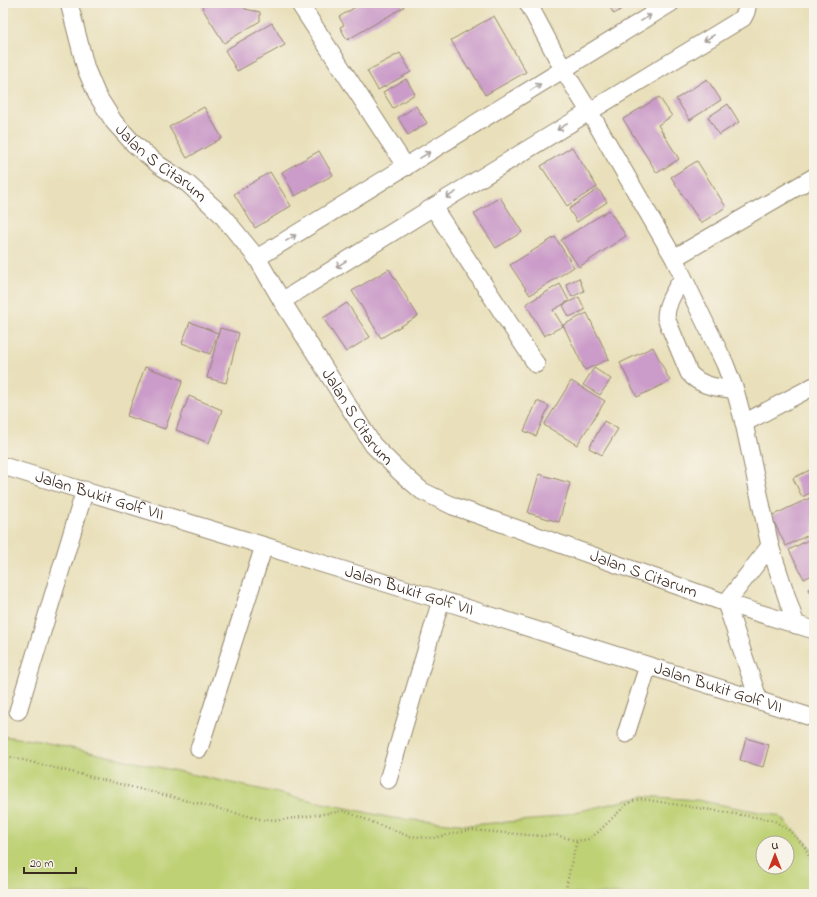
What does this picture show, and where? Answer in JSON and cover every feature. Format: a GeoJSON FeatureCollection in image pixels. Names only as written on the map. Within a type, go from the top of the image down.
{"type":"FeatureCollection","features":[{"type":"Feature","properties":{"kind":"street","name":"Jalan S Citarum"},"geometry":{"type":"LineString","coordinates":[[69,3],[86,69],[97,95],[114,122],[134,144],[159,165],[188,184],[221,214],[258,258],[282,301],[373,445],[400,472],[422,491],[453,506],[726,603],[814,630]]}},
{"type":"Feature","properties":{"kind":"street"},"geometry":{"type":"LineString","coordinates":[[299,3],[406,167]]}},
{"type":"Feature","properties":{"kind":"street"},"geometry":{"type":"LineString","coordinates":[[528,3],[563,69],[590,111],[674,258],[725,364],[735,390],[744,423],[770,546],[796,625]]}},
{"type":"Feature","properties":{"kind":"street"},"geometry":{"type":"LineString","coordinates":[[258,258],[671,3]]}},
{"type":"Feature","properties":{"kind":"street"},"geometry":{"type":"LineString","coordinates":[[282,301],[432,206],[743,18],[748,3]]}},
{"type":"Feature","properties":{"kind":"street"},"geometry":{"type":"LineString","coordinates":[[674,258],[814,177]]}},
{"type":"Feature","properties":{"kind":"street"},"geometry":{"type":"LineString","coordinates":[[432,206],[536,364]]}},
{"type":"Feature","properties":{"kind":"street"},"geometry":{"type":"LineString","coordinates":[[683,277],[668,303],[666,318],[689,373],[694,379],[701,383],[735,390]]}},
{"type":"Feature","properties":{"kind":"street"},"geometry":{"type":"LineString","coordinates":[[744,423],[814,386]]}},
{"type":"Feature","properties":{"kind":"street","name":"Jalan Bukit Golf VII"},"geometry":{"type":"LineString","coordinates":[[3,466],[441,600],[814,718]]}},
{"type":"Feature","properties":{"kind":"street"},"geometry":{"type":"LineString","coordinates":[[18,711],[85,490]]}},
{"type":"Feature","properties":{"kind":"street"},"geometry":{"type":"LineString","coordinates":[[199,749],[264,546]]}},
{"type":"Feature","properties":{"kind":"street"},"geometry":{"type":"LineString","coordinates":[[759,701],[726,603],[770,546]]}},
{"type":"Feature","properties":{"kind":"street"},"geometry":{"type":"LineString","coordinates":[[388,780],[441,600]]}},
{"type":"Feature","properties":{"kind":"street"},"geometry":{"type":"LineString","coordinates":[[626,734],[648,666]]}},
{"type":"Feature","properties":{"kind":"path"},"geometry":{"type":"LineString","coordinates":[[3,755],[260,819],[280,820],[344,811],[408,836],[433,838],[470,830],[542,836],[556,835],[577,841],[589,839],[626,805],[633,801],[642,799],[773,820],[790,831],[804,846],[814,867]]}},
{"type":"Feature","properties":{"kind":"path"},"geometry":{"type":"LineString","coordinates":[[565,894],[577,841]]}},
{"type":"Feature","properties":{"kind":"green space"},"geometry":{"type":"Polygon","coordinates":[[[3,736],[39,741],[392,818],[469,825],[544,819],[645,796],[697,800],[780,816],[814,850],[814,894],[3,894],[3,736]]]}},
{"type":"Feature","properties":{"kind":"building"},"geometry":{"type":"Polygon","coordinates":[[[204,3],[246,3],[245,9],[260,12],[260,21],[224,43],[202,8],[204,3]]]}},
{"type":"Feature","properties":{"kind":"building"},"geometry":{"type":"Polygon","coordinates":[[[362,3],[402,3],[404,7],[347,40],[340,27],[344,25],[339,17],[362,3]]]}},
{"type":"Feature","properties":{"kind":"building"},"geometry":{"type":"Polygon","coordinates":[[[607,3],[631,3],[614,14],[607,3]]]}},
{"type":"Feature","properties":{"kind":"building"},"geometry":{"type":"Polygon","coordinates":[[[494,16],[526,72],[485,95],[470,68],[468,69],[451,40],[494,16]]]}},
{"type":"Feature","properties":{"kind":"building"},"geometry":{"type":"Polygon","coordinates":[[[272,23],[285,45],[237,71],[225,50],[272,23]]]}},
{"type":"Feature","properties":{"kind":"building"},"geometry":{"type":"Polygon","coordinates":[[[400,53],[411,72],[378,90],[367,71],[400,53]]]}},
{"type":"Feature","properties":{"kind":"building"},"geometry":{"type":"Polygon","coordinates":[[[406,79],[415,94],[393,108],[383,92],[406,79]]]}},
{"type":"Feature","properties":{"kind":"building"},"geometry":{"type":"Polygon","coordinates":[[[707,79],[721,100],[690,120],[676,99],[707,79]]]}},
{"type":"Feature","properties":{"kind":"building"},"geometry":{"type":"Polygon","coordinates":[[[659,97],[672,116],[658,125],[679,159],[657,173],[623,119],[659,97]]]}},
{"type":"Feature","properties":{"kind":"building"},"geometry":{"type":"Polygon","coordinates":[[[728,104],[739,122],[719,135],[708,117],[728,104]]]}},
{"type":"Feature","properties":{"kind":"building"},"geometry":{"type":"Polygon","coordinates":[[[416,106],[427,123],[408,135],[398,118],[416,106]]]}},
{"type":"Feature","properties":{"kind":"building"},"geometry":{"type":"Polygon","coordinates":[[[204,107],[222,138],[187,158],[169,127],[204,107]]]}},
{"type":"Feature","properties":{"kind":"building"},"geometry":{"type":"Polygon","coordinates":[[[572,147],[597,187],[567,206],[541,166],[572,147]]]}},
{"type":"Feature","properties":{"kind":"building"},"geometry":{"type":"Polygon","coordinates":[[[319,151],[333,175],[295,196],[282,172],[319,151]]]}},
{"type":"Feature","properties":{"kind":"building"},"geometry":{"type":"Polygon","coordinates":[[[697,161],[726,207],[701,223],[671,177],[697,161]]]}},
{"type":"Feature","properties":{"kind":"building"},"geometry":{"type":"Polygon","coordinates":[[[270,172],[291,206],[255,228],[234,194],[270,172]]]}},
{"type":"Feature","properties":{"kind":"building"},"geometry":{"type":"Polygon","coordinates":[[[598,189],[607,202],[577,222],[569,209],[598,189]]]}},
{"type":"Feature","properties":{"kind":"building"},"geometry":{"type":"Polygon","coordinates":[[[500,197],[522,232],[496,248],[474,214],[500,197]]]}},
{"type":"Feature","properties":{"kind":"building"},"geometry":{"type":"Polygon","coordinates":[[[609,210],[626,236],[579,267],[561,240],[609,210]]]}},
{"type":"Feature","properties":{"kind":"building"},"geometry":{"type":"Polygon","coordinates":[[[555,237],[574,267],[530,295],[510,265],[555,237]]]}},
{"type":"Feature","properties":{"kind":"building"},"geometry":{"type":"Polygon","coordinates":[[[389,269],[418,316],[381,338],[352,291],[389,269]]]}},
{"type":"Feature","properties":{"kind":"building"},"geometry":{"type":"Polygon","coordinates":[[[579,278],[584,291],[572,297],[566,284],[579,278]]]}},
{"type":"Feature","properties":{"kind":"building"},"geometry":{"type":"Polygon","coordinates":[[[560,284],[569,301],[553,310],[563,326],[544,336],[526,304],[560,284]]]}},
{"type":"Feature","properties":{"kind":"building"},"geometry":{"type":"Polygon","coordinates":[[[579,297],[585,310],[569,317],[563,305],[579,297]]]}},
{"type":"Feature","properties":{"kind":"building"},"geometry":{"type":"Polygon","coordinates":[[[347,303],[370,337],[346,352],[323,318],[347,303]]]}},
{"type":"Feature","properties":{"kind":"building"},"geometry":{"type":"Polygon","coordinates":[[[587,313],[609,359],[585,370],[563,325],[587,313]]]}},
{"type":"Feature","properties":{"kind":"building"},"geometry":{"type":"Polygon","coordinates":[[[190,322],[218,333],[210,354],[182,343],[190,322]]]}},
{"type":"Feature","properties":{"kind":"building"},"geometry":{"type":"Polygon","coordinates":[[[220,328],[239,333],[226,383],[207,378],[220,328]]]}},
{"type":"Feature","properties":{"kind":"building"},"geometry":{"type":"Polygon","coordinates":[[[653,347],[670,381],[637,397],[620,363],[653,347]]]}},
{"type":"Feature","properties":{"kind":"building"},"geometry":{"type":"Polygon","coordinates":[[[145,367],[183,380],[165,429],[127,416],[145,367]]]}},
{"type":"Feature","properties":{"kind":"building"},"geometry":{"type":"Polygon","coordinates":[[[594,368],[611,379],[600,395],[583,385],[594,368]]]}},
{"type":"Feature","properties":{"kind":"building"},"geometry":{"type":"Polygon","coordinates":[[[571,381],[605,401],[577,445],[544,425],[571,381]]]}},
{"type":"Feature","properties":{"kind":"building"},"geometry":{"type":"Polygon","coordinates":[[[189,396],[222,410],[209,443],[176,430],[189,396]]]}},
{"type":"Feature","properties":{"kind":"building"},"geometry":{"type":"Polygon","coordinates":[[[537,401],[549,406],[536,436],[524,431],[537,401]]]}},
{"type":"Feature","properties":{"kind":"building"},"geometry":{"type":"Polygon","coordinates":[[[604,421],[618,429],[602,455],[589,448],[604,421]]]}},
{"type":"Feature","properties":{"kind":"building"},"geometry":{"type":"Polygon","coordinates":[[[814,468],[814,491],[802,497],[793,478],[814,468]]]}},
{"type":"Feature","properties":{"kind":"building"},"geometry":{"type":"Polygon","coordinates":[[[539,474],[570,483],[559,522],[528,513],[539,474]]]}},
{"type":"Feature","properties":{"kind":"building"},"geometry":{"type":"Polygon","coordinates":[[[814,496],[814,532],[786,546],[771,516],[814,496]]]}},
{"type":"Feature","properties":{"kind":"building"},"geometry":{"type":"Polygon","coordinates":[[[814,537],[814,574],[804,579],[789,550],[814,537]]]}},
{"type":"Feature","properties":{"kind":"building"},"geometry":{"type":"Polygon","coordinates":[[[814,586],[814,601],[808,589],[814,586]]]}},
{"type":"Feature","properties":{"kind":"building"},"geometry":{"type":"Polygon","coordinates":[[[746,738],[769,745],[763,767],[740,760],[746,738]]]}}]}
